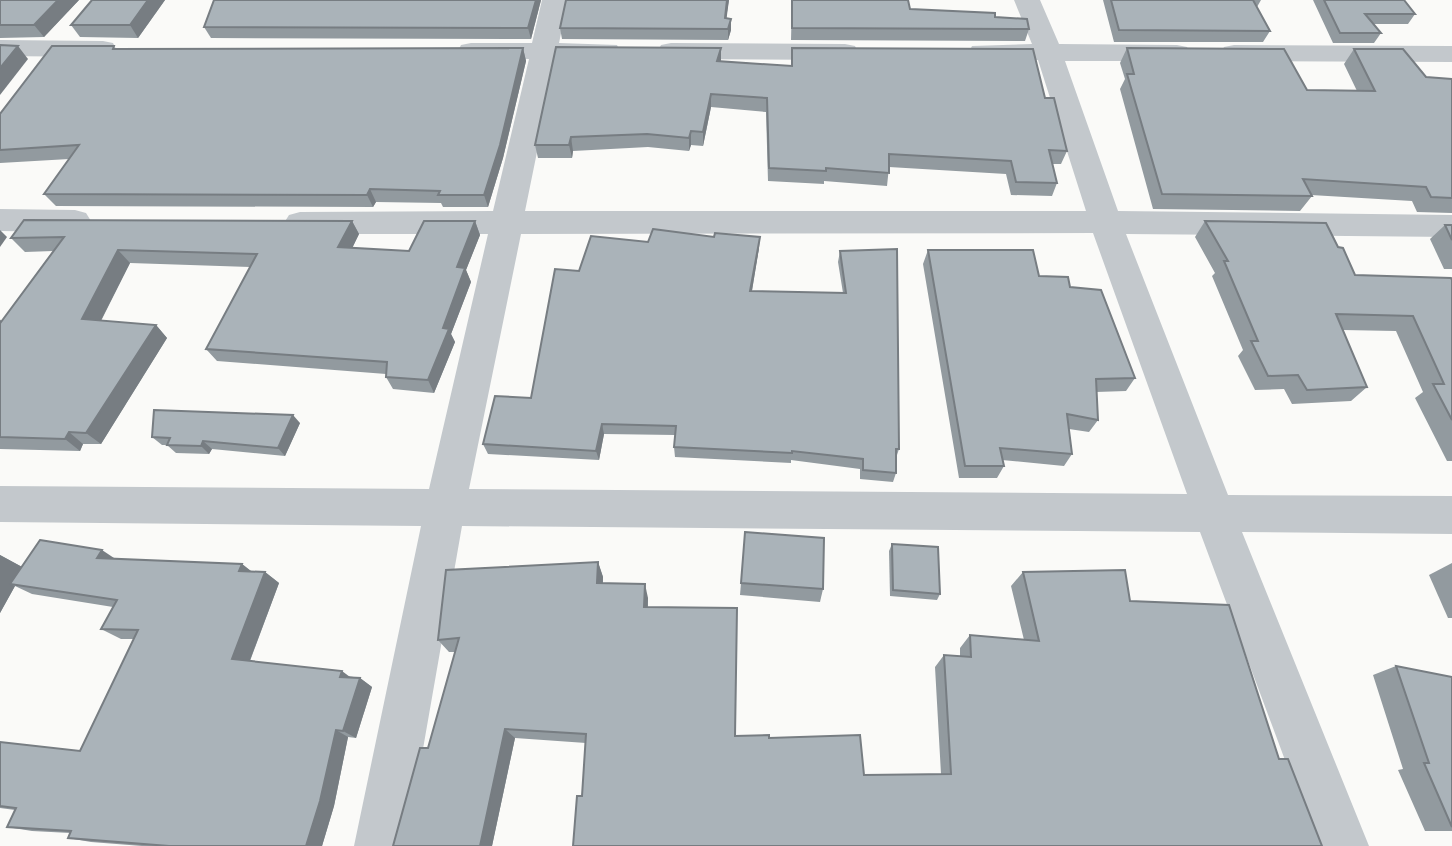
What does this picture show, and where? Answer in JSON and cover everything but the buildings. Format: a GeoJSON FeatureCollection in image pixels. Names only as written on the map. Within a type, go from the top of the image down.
{"type":"FeatureCollection","features":[{"type":"Feature","properties":{"kind":"street"},"geometry":{"type":"LineString","coordinates":[[380,846],[445,507],[555,0]]}},
{"type":"Feature","properties":{"kind":"street"},"geometry":{"type":"LineString","coordinates":[[1027,0],[1051,52],[1105,223],[1213,512],[1343,846]]}},
{"type":"Feature","properties":{"kind":"street"},"geometry":{"type":"LineString","coordinates":[[30,79],[78,19]]}},
{"type":"Feature","properties":{"kind":"street"},"geometry":{"type":"LineString","coordinates":[[0,48],[134,49]]}},
{"type":"Feature","properties":{"kind":"street"},"geometry":{"type":"LineString","coordinates":[[448,51],[873,52]]}},
{"type":"Feature","properties":{"kind":"street"},"geometry":{"type":"LineString","coordinates":[[955,52],[1452,54]]}},
{"type":"Feature","properties":{"kind":"street"},"geometry":{"type":"LineString","coordinates":[[0,220],[108,221]]}},
{"type":"Feature","properties":{"kind":"street"},"geometry":{"type":"LineString","coordinates":[[270,223],[507,221],[1452,226]]}},
{"type":"Feature","properties":{"kind":"street"},"geometry":{"type":"LineString","coordinates":[[0,504],[1452,515]]}}]}
